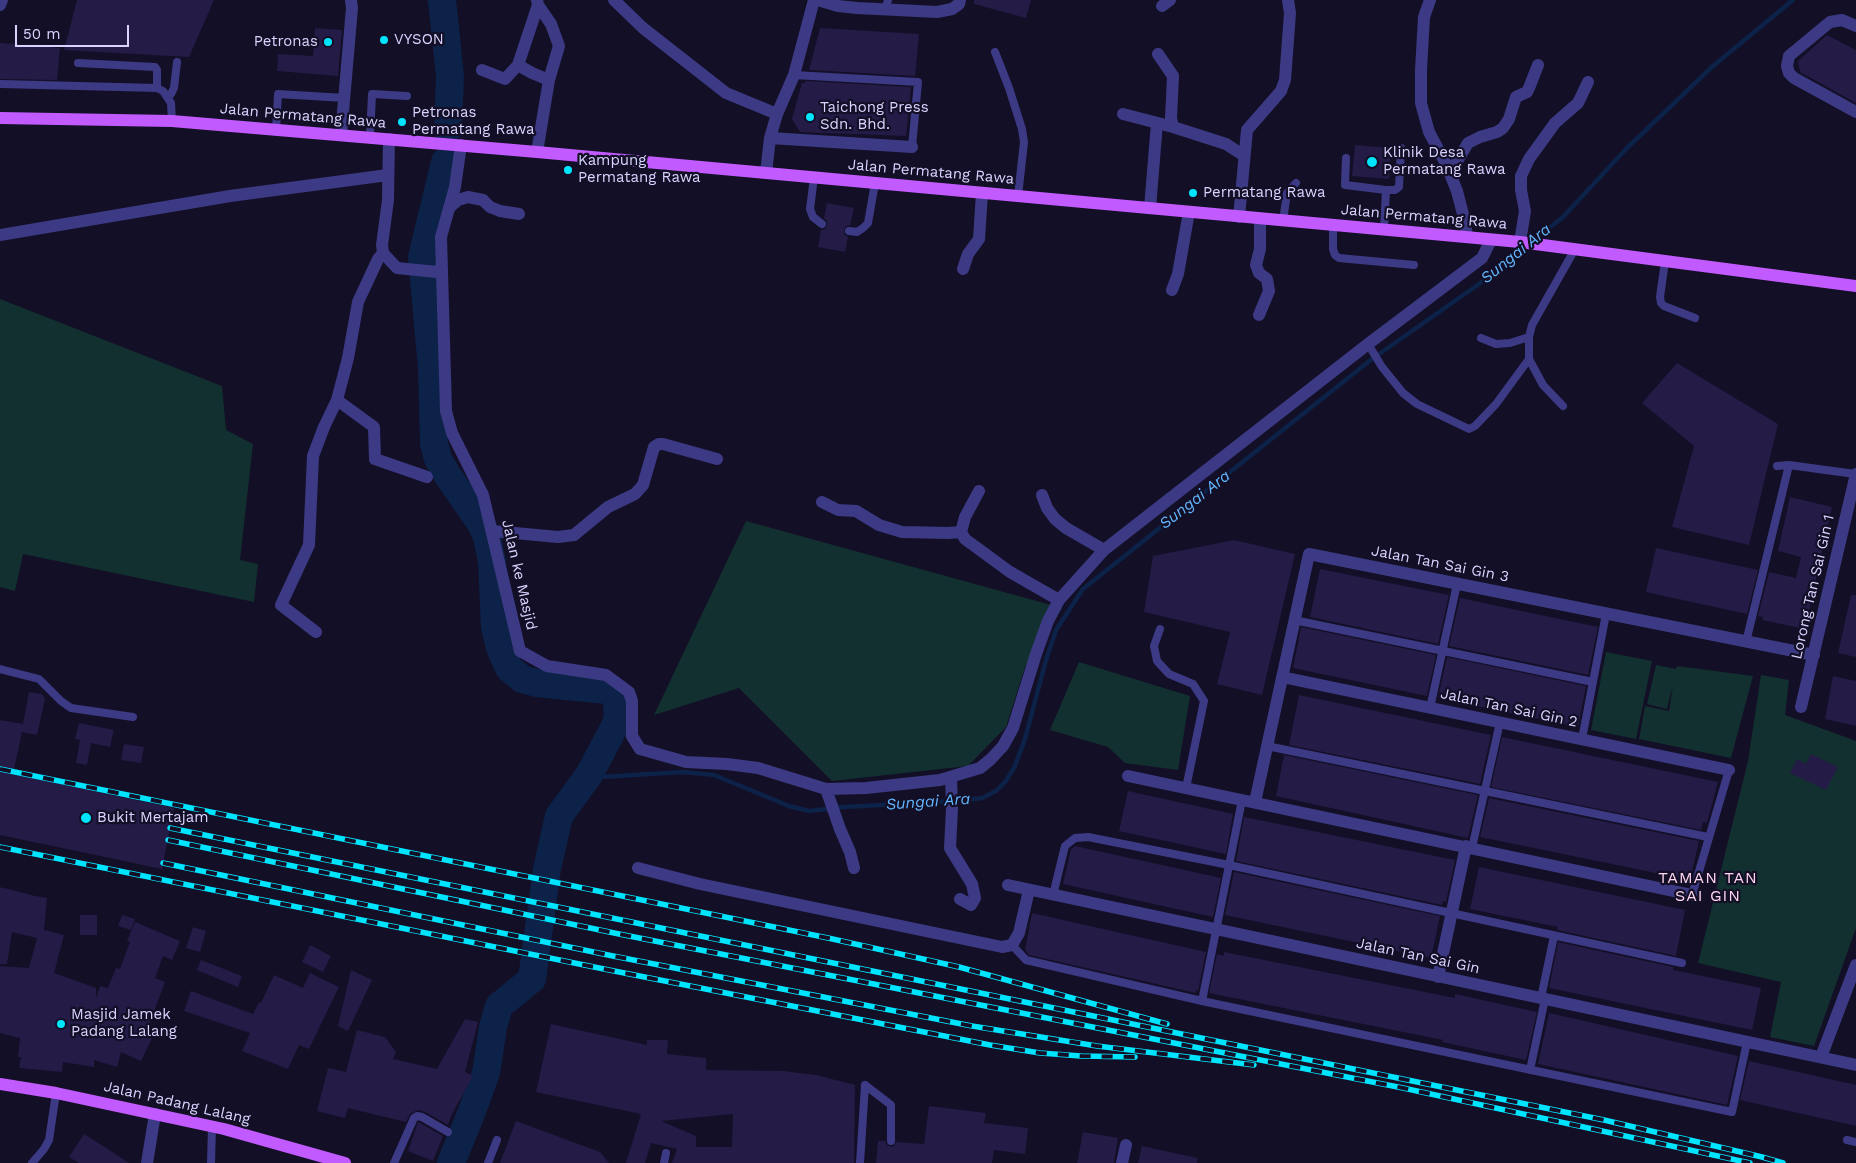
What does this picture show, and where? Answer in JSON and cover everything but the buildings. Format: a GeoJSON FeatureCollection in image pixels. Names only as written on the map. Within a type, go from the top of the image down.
{"type":"FeatureCollection","features":[{"type":"Feature","properties":{"kind":"main road","name":"Jalan Permatang Rawa"},"geometry":{"type":"LineString","coordinates":[[0,118],[172,121],[452,144],[1520,242],[1856,286]]}},
{"type":"Feature","properties":{"kind":"main road","name":"Jalan Padang Lalang"},"geometry":{"type":"LineString","coordinates":[[0,1084],[56,1093],[212,1126],[345,1163]]}},
{"type":"Feature","properties":{"kind":"street"},"geometry":{"type":"LineString","coordinates":[[0,5],[2,0]]}},
{"type":"Feature","properties":{"kind":"street"},"geometry":{"type":"LineString","coordinates":[[341,135],[352,0]]}},
{"type":"Feature","properties":{"kind":"street"},"geometry":{"type":"LineString","coordinates":[[614,0],[643,28],[726,93],[777,114]]}},
{"type":"Feature","properties":{"kind":"street"},"geometry":{"type":"LineString","coordinates":[[766,173],[770,138],[777,114],[794,75],[814,0]]}},
{"type":"Feature","properties":{"kind":"street"},"geometry":{"type":"LineString","coordinates":[[818,0],[848,7],[887,5],[936,12],[952,9],[959,4],[960,0]]}},
{"type":"Feature","properties":{"kind":"street"},"geometry":{"type":"LineString","coordinates":[[1239,217],[1243,155],[1247,130],[1281,91],[1286,80],[1290,13],[1288,0]]}},
{"type":"Feature","properties":{"kind":"street"},"geometry":{"type":"LineString","coordinates":[[1430,0],[1424,17],[1421,70],[1422,103],[1429,132],[1450,173],[1465,222],[1467,237]]}},
{"type":"Feature","properties":{"kind":"street"},"geometry":{"type":"LineString","coordinates":[[482,70],[505,79],[518,65],[537,3]]}},
{"type":"Feature","properties":{"kind":"street"},"geometry":{"type":"LineString","coordinates":[[537,3],[552,24],[559,46],[549,80],[537,152]]}},
{"type":"Feature","properties":{"kind":"street"},"geometry":{"type":"LineString","coordinates":[[1856,26],[1842,20],[1830,22],[1789,56],[1787,66],[1789,73],[1794,78],[1856,112]]}},
{"type":"Feature","properties":{"kind":"street"},"geometry":{"type":"LineString","coordinates":[[1158,54],[1173,76],[1171,118],[1173,127]]}},
{"type":"Feature","properties":{"kind":"street"},"geometry":{"type":"LineString","coordinates":[[518,65],[549,80]]}},
{"type":"Feature","properties":{"kind":"street"},"geometry":{"type":"LineString","coordinates":[[1450,173],[1468,143],[1503,128],[1509,119],[1516,97],[1526,92],[1529,88],[1538,65]]}},
{"type":"Feature","properties":{"kind":"street"},"geometry":{"type":"LineString","coordinates":[[1520,242],[1525,211],[1521,190],[1521,176],[1529,159],[1549,130],[1578,103],[1588,82]]}},
{"type":"Feature","properties":{"kind":"street"},"geometry":{"type":"LineString","coordinates":[[1123,114],[1173,127],[1226,144],[1243,155]]}},
{"type":"Feature","properties":{"kind":"street"},"geometry":{"type":"LineString","coordinates":[[1150,208],[1158,123]]}},
{"type":"Feature","properties":{"kind":"street"},"geometry":{"type":"LineString","coordinates":[[770,138],[912,147]]}},
{"type":"Feature","properties":{"kind":"street"},"geometry":{"type":"LineString","coordinates":[[389,139],[388,200],[382,245],[383,253],[397,268],[416,271],[438,270]]}},
{"type":"Feature","properties":{"kind":"street","name":"Jalan ke Masjid"},"geometry":{"type":"LineString","coordinates":[[452,144],[450,207],[441,237],[438,270],[444,311],[446,411],[452,433],[483,495],[520,651],[547,666],[606,675],[629,692],[632,701],[632,736],[640,749],[686,762],[758,768],[828,793],[952,780],[980,768],[991,759],[1013,728],[1036,654],[1048,621],[1059,600],[1104,550],[1482,258],[1491,240]]}},
{"type":"Feature","properties":{"kind":"street"},"geometry":{"type":"LineString","coordinates":[[0,235],[230,196],[388,175]]}},
{"type":"Feature","properties":{"kind":"street"},"geometry":{"type":"LineString","coordinates":[[963,269],[968,254],[979,239],[982,193]]}},
{"type":"Feature","properties":{"kind":"street"},"geometry":{"type":"LineString","coordinates":[[450,207],[458,200],[468,197],[483,200],[490,207],[500,211],[519,214]]}},
{"type":"Feature","properties":{"kind":"street"},"geometry":{"type":"LineString","coordinates":[[1172,290],[1178,274],[1188,212]]}},
{"type":"Feature","properties":{"kind":"street"},"geometry":{"type":"LineString","coordinates":[[1259,315],[1269,291],[1267,279],[1259,273],[1256,265],[1260,249],[1260,219]]}},
{"type":"Feature","properties":{"kind":"street"},"geometry":{"type":"LineString","coordinates":[[316,632],[281,605],[309,545],[313,456],[337,400],[348,358],[358,302],[378,259],[383,253]]}},
{"type":"Feature","properties":{"kind":"street"},"geometry":{"type":"LineString","coordinates":[[337,400],[374,427],[376,459],[426,477]]}},
{"type":"Feature","properties":{"kind":"street"},"geometry":{"type":"LineString","coordinates":[[493,531],[558,536],[574,535],[608,507],[635,494],[643,485],[654,447],[659,444],[717,459]]}},
{"type":"Feature","properties":{"kind":"street","name":"Lorong Tan Sai Gin 1"},"geometry":{"type":"LineString","coordinates":[[1801,707],[1856,474]]}},
{"type":"Feature","properties":{"kind":"street"},"geometry":{"type":"LineString","coordinates":[[960,532],[965,517],[979,491]]}},
{"type":"Feature","properties":{"kind":"street"},"geometry":{"type":"LineString","coordinates":[[1042,495],[1047,508],[1066,528],[1104,550]]}},
{"type":"Feature","properties":{"kind":"street"},"geometry":{"type":"LineString","coordinates":[[822,502],[838,510],[856,511],[879,525],[902,532],[960,532]]}},
{"type":"Feature","properties":{"kind":"street"},"geometry":{"type":"LineString","coordinates":[[960,532],[965,539],[1010,572],[1059,600]]}},
{"type":"Feature","properties":{"kind":"street","name":"Jalan Tan Sai Gin 3"},"geometry":{"type":"LineString","coordinates":[[1255,802],[1308,554],[1814,656]]}},
{"type":"Feature","properties":{"kind":"street","name":"Jalan Tan Sai Gin 2"},"geometry":{"type":"LineString","coordinates":[[1282,677],[1729,770]]}},
{"type":"Feature","properties":{"kind":"street"},"geometry":{"type":"LineString","coordinates":[[1128,776],[1692,895]]}},
{"type":"Feature","properties":{"kind":"street"},"geometry":{"type":"LineString","coordinates":[[952,780],[950,848],[972,884],[975,898],[971,904],[960,899]]}},
{"type":"Feature","properties":{"kind":"street"},"geometry":{"type":"LineString","coordinates":[[828,793],[854,868]]}},
{"type":"Feature","properties":{"kind":"street"},"geometry":{"type":"LineString","coordinates":[[1438,977],[1469,847]]}},
{"type":"Feature","properties":{"kind":"street"},"geometry":{"type":"LineString","coordinates":[[638,868],[710,886],[1002,947],[1012,945],[1019,933],[1030,890]]}},
{"type":"Feature","properties":{"kind":"street","name":"Jalan Tan Sai Gin"},"geometry":{"type":"LineString","coordinates":[[1008,885],[1856,1065]]}},
{"type":"Feature","properties":{"kind":"street"},"geometry":{"type":"LineString","coordinates":[[1821,1057],[1856,965]]}},
{"type":"Feature","properties":{"kind":"street"},"geometry":{"type":"LineString","coordinates":[[147,1163],[155,1114]]}},
{"type":"Feature","properties":{"kind":"street"},"geometry":{"type":"LineString","coordinates":[[1122,1163],[1126,1145]]}},
{"type":"Feature","properties":{"kind":"lane"},"geometry":{"type":"LineString","coordinates":[[994,52],[1009,88],[1022,129],[1024,142],[1018,196]]}},
{"type":"Feature","properties":{"kind":"lane"},"geometry":{"type":"LineString","coordinates":[[168,95],[171,94],[174,88],[177,62]]}},
{"type":"Feature","properties":{"kind":"lane"},"geometry":{"type":"LineString","coordinates":[[78,64],[155,67],[158,70],[157,88]]}},
{"type":"Feature","properties":{"kind":"lane"},"geometry":{"type":"LineString","coordinates":[[794,75],[918,82],[912,147]]}},
{"type":"Feature","properties":{"kind":"lane"},"geometry":{"type":"LineString","coordinates":[[1,84],[157,88],[168,95],[172,103],[172,121]]}},
{"type":"Feature","properties":{"kind":"lane"},"geometry":{"type":"LineString","coordinates":[[276,130],[278,94],[345,98]]}},
{"type":"Feature","properties":{"kind":"lane"},"geometry":{"type":"LineString","coordinates":[[370,138],[372,94],[407,96]]}},
{"type":"Feature","properties":{"kind":"lane"},"geometry":{"type":"LineString","coordinates":[[1346,158],[1345,185],[1395,190],[1399,187],[1401,148]]}},
{"type":"Feature","properties":{"kind":"lane"},"geometry":{"type":"LineString","coordinates":[[814,177],[810,209],[813,217],[822,224]]}},
{"type":"Feature","properties":{"kind":"lane"},"geometry":{"type":"LineString","coordinates":[[849,231],[857,232],[868,223],[875,183]]}},
{"type":"Feature","properties":{"kind":"lane"},"geometry":{"type":"LineString","coordinates":[[1283,221],[1287,193],[1296,183]]}},
{"type":"Feature","properties":{"kind":"lane"},"geometry":{"type":"LineString","coordinates":[[1384,230],[1386,190]]}},
{"type":"Feature","properties":{"kind":"lane"},"geometry":{"type":"LineString","coordinates":[[1333,225],[1333,249],[1335,255],[1339,258],[1414,265]]}},
{"type":"Feature","properties":{"kind":"lane"},"geometry":{"type":"LineString","coordinates":[[1563,406],[1543,385],[1529,359],[1529,337],[1532,325],[1575,249]]}},
{"type":"Feature","properties":{"kind":"lane"},"geometry":{"type":"LineString","coordinates":[[1665,260],[1661,303],[1664,306],[1695,318]]}},
{"type":"Feature","properties":{"kind":"lane"},"geometry":{"type":"LineString","coordinates":[[1481,338],[1496,344],[1510,343],[1529,337]]}},
{"type":"Feature","properties":{"kind":"lane"},"geometry":{"type":"LineString","coordinates":[[1369,346],[1382,367],[1403,393],[1417,404],[1469,429],[1475,426],[1496,404],[1529,359]]}},
{"type":"Feature","properties":{"kind":"lane"},"geometry":{"type":"LineString","coordinates":[[1746,642],[1790,465]]}},
{"type":"Feature","properties":{"kind":"lane"},"geometry":{"type":"LineString","coordinates":[[1777,466],[1790,465],[1856,474]]}},
{"type":"Feature","properties":{"kind":"lane"},"geometry":{"type":"LineString","coordinates":[[1430,708],[1457,584]]}},
{"type":"Feature","properties":{"kind":"lane"},"geometry":{"type":"LineString","coordinates":[[1582,739],[1606,614]]}},
{"type":"Feature","properties":{"kind":"lane"},"geometry":{"type":"LineString","coordinates":[[1294,620],[1592,682]]}},
{"type":"Feature","properties":{"kind":"lane"},"geometry":{"type":"LineString","coordinates":[[1160,629],[1154,646],[1157,661],[1169,674],[1194,684],[1204,701],[1186,788]]}},
{"type":"Feature","properties":{"kind":"lane"},"geometry":{"type":"LineString","coordinates":[[0,669],[39,679],[71,708],[133,717]]}},
{"type":"Feature","properties":{"kind":"lane"},"geometry":{"type":"LineString","coordinates":[[1469,847],[1485,790],[1500,722]]}},
{"type":"Feature","properties":{"kind":"lane"},"geometry":{"type":"LineString","coordinates":[[1267,746],[1708,837]]}},
{"type":"Feature","properties":{"kind":"lane"},"geometry":{"type":"LineString","coordinates":[[1692,895],[1729,770]]}},
{"type":"Feature","properties":{"kind":"lane"},"geometry":{"type":"LineString","coordinates":[[1202,1001],[1242,800]]}},
{"type":"Feature","properties":{"kind":"lane"},"geometry":{"type":"LineString","coordinates":[[1053,895],[1065,846],[1075,838],[1088,836],[1682,963]]}},
{"type":"Feature","properties":{"kind":"lane"},"geometry":{"type":"LineString","coordinates":[[1530,1070],[1554,936]]}},
{"type":"Feature","properties":{"kind":"lane"},"geometry":{"type":"LineString","coordinates":[[1012,945],[1026,960],[1202,1001],[1732,1112],[1747,1042]]}},
{"type":"Feature","properties":{"kind":"lane"},"geometry":{"type":"LineString","coordinates":[[860,1163],[865,1086],[891,1105],[890,1141]]}},
{"type":"Feature","properties":{"kind":"lane"},"geometry":{"type":"LineString","coordinates":[[32,1163],[49,1140],[56,1093]]}},
{"type":"Feature","properties":{"kind":"lane"},"geometry":{"type":"LineString","coordinates":[[394,1163],[414,1118],[417,1116],[448,1132]]}},
{"type":"Feature","properties":{"kind":"lane"},"geometry":{"type":"LineString","coordinates":[[211,1163],[212,1126]]}},
{"type":"Feature","properties":{"kind":"lane"},"geometry":{"type":"LineString","coordinates":[[488,1163],[497,1140]]}},
{"type":"Feature","properties":{"kind":"lane"},"geometry":{"type":"LineString","coordinates":[[1847,1140],[1856,1142]]}},
{"type":"Feature","properties":{"kind":"lane"},"geometry":{"type":"LineString","coordinates":[[664,1163],[666,1153]]}},
{"type":"Feature","properties":{"kind":"green space"},"geometry":{"type":"Polygon","coordinates":[[[0,299],[222,386],[226,430],[253,444],[240,560],[258,564],[254,602],[23,554],[15,591],[0,587],[0,299]]]}},
{"type":"Feature","properties":{"kind":"green space"},"geometry":{"type":"Polygon","coordinates":[[[746,521],[1062,608],[1025,667],[1006,727],[968,766],[832,781],[739,688],[654,715],[746,521]]]}},
{"type":"Feature","properties":{"kind":"green space"},"geometry":{"type":"Polygon","coordinates":[[[1606,652],[1652,661],[1636,739],[1591,730],[1606,652]]]}},
{"type":"Feature","properties":{"kind":"green space"},"geometry":{"type":"Polygon","coordinates":[[[1079,662],[1190,696],[1178,770],[1125,763],[1108,747],[1050,730],[1079,662]]]}},
{"type":"Feature","properties":{"kind":"green space"},"geometry":{"type":"Polygon","coordinates":[[[1656,665],[1676,669],[1677,666],[1753,676],[1731,758],[1639,739],[1645,706],[1669,711],[1673,685],[1667,709],[1647,704],[1656,665]]]}},
{"type":"Feature","properties":{"kind":"green space"},"geometry":{"type":"Polygon","coordinates":[[[1761,675],[1789,680],[1785,715],[1856,741],[1856,928],[1814,1046],[1770,1037],[1781,982],[1698,963],[1748,761],[1761,675]]]}},
{"type":"Feature","properties":{"kind":"waterway"},"geometry":{"type":"LineString","coordinates":[[442,0],[450,76],[448,129]]}},
{"type":"Feature","properties":{"kind":"waterway","name":"Sungai Ara"},"geometry":{"type":"LineString","coordinates":[[1532,241],[1562,218],[1627,148],[1713,66],[1793,0]]}},
{"type":"Feature","properties":{"kind":"waterway"},"geometry":{"type":"LineString","coordinates":[[445,162],[422,257],[432,369],[434,443],[438,459],[482,525],[487,537],[492,562],[495,627],[500,648],[509,668],[522,679],[537,683],[606,690],[614,694],[618,715],[616,724],[589,775],[559,816],[547,869],[532,979],[499,1006],[493,1027],[486,1073],[451,1163]]}},
{"type":"Feature","properties":{"kind":"waterway","name":"Sungai Ara"},"geometry":{"type":"LineString","coordinates":[[589,775],[601,777],[683,772],[714,775],[789,806],[809,811],[844,807],[955,801],[982,798],[996,791],[1005,782],[1014,768],[1025,739],[1056,630],[1083,589],[1372,359],[1479,284],[1526,246]]}},
{"type":"Feature","properties":{"kind":"railway"},"geometry":{"type":"LineString","coordinates":[[0,769],[828,938],[959,967],[1167,1024]]}},
{"type":"Feature","properties":{"kind":"railway"},"geometry":{"type":"LineString","coordinates":[[170,828],[1604,1120],[1783,1163]]}},
{"type":"Feature","properties":{"kind":"railway"},"geometry":{"type":"LineString","coordinates":[[168,840],[619,934],[1403,1088],[1750,1163]]}},
{"type":"Feature","properties":{"kind":"railway"},"geometry":{"type":"LineString","coordinates":[[0,847],[990,1045],[1040,1053],[1135,1057]]}},
{"type":"Feature","properties":{"kind":"railway"},"geometry":{"type":"LineString","coordinates":[[163,863],[613,956],[972,1026],[1097,1046],[1254,1065]]}},
{"type":"Feature","properties":{"kind":"place","name":"VYSON"},"geometry":{"type":"Point","coordinates":[384,40]}},
{"type":"Feature","properties":{"kind":"place","name":"Petronas"},"geometry":{"type":"Point","coordinates":[328,42]}},
{"type":"Feature","properties":{"kind":"place","name":"Taichong Press Sdn. Bhd."},"geometry":{"type":"Point","coordinates":[810,117]}},
{"type":"Feature","properties":{"kind":"place","name":"Petronas Permatang Rawa"},"geometry":{"type":"Point","coordinates":[402,122]}},
{"type":"Feature","properties":{"kind":"place","name":"Klinik Desa Permatang Rawa"},"geometry":{"type":"Point","coordinates":[1372,162]}},
{"type":"Feature","properties":{"kind":"place","name":"Kampung Permatang Rawa"},"geometry":{"type":"Point","coordinates":[568,170]}},
{"type":"Feature","properties":{"kind":"place","name":"Permatang Rawa"},"geometry":{"type":"Point","coordinates":[1193,193]}},
{"type":"Feature","properties":{"kind":"place","name":"Bukit Mertajam"},"geometry":{"type":"Point","coordinates":[86,818]}},
{"type":"Feature","properties":{"kind":"place","name":"Masjid Jamek Padang Lalang"},"geometry":{"type":"Point","coordinates":[61,1024]}},
{"type":"Feature","properties":{"kind":"district","name":"TAMAN TAN SAI GIN"},"geometry":{"type":"Point","coordinates":[1708,887]}}]}
